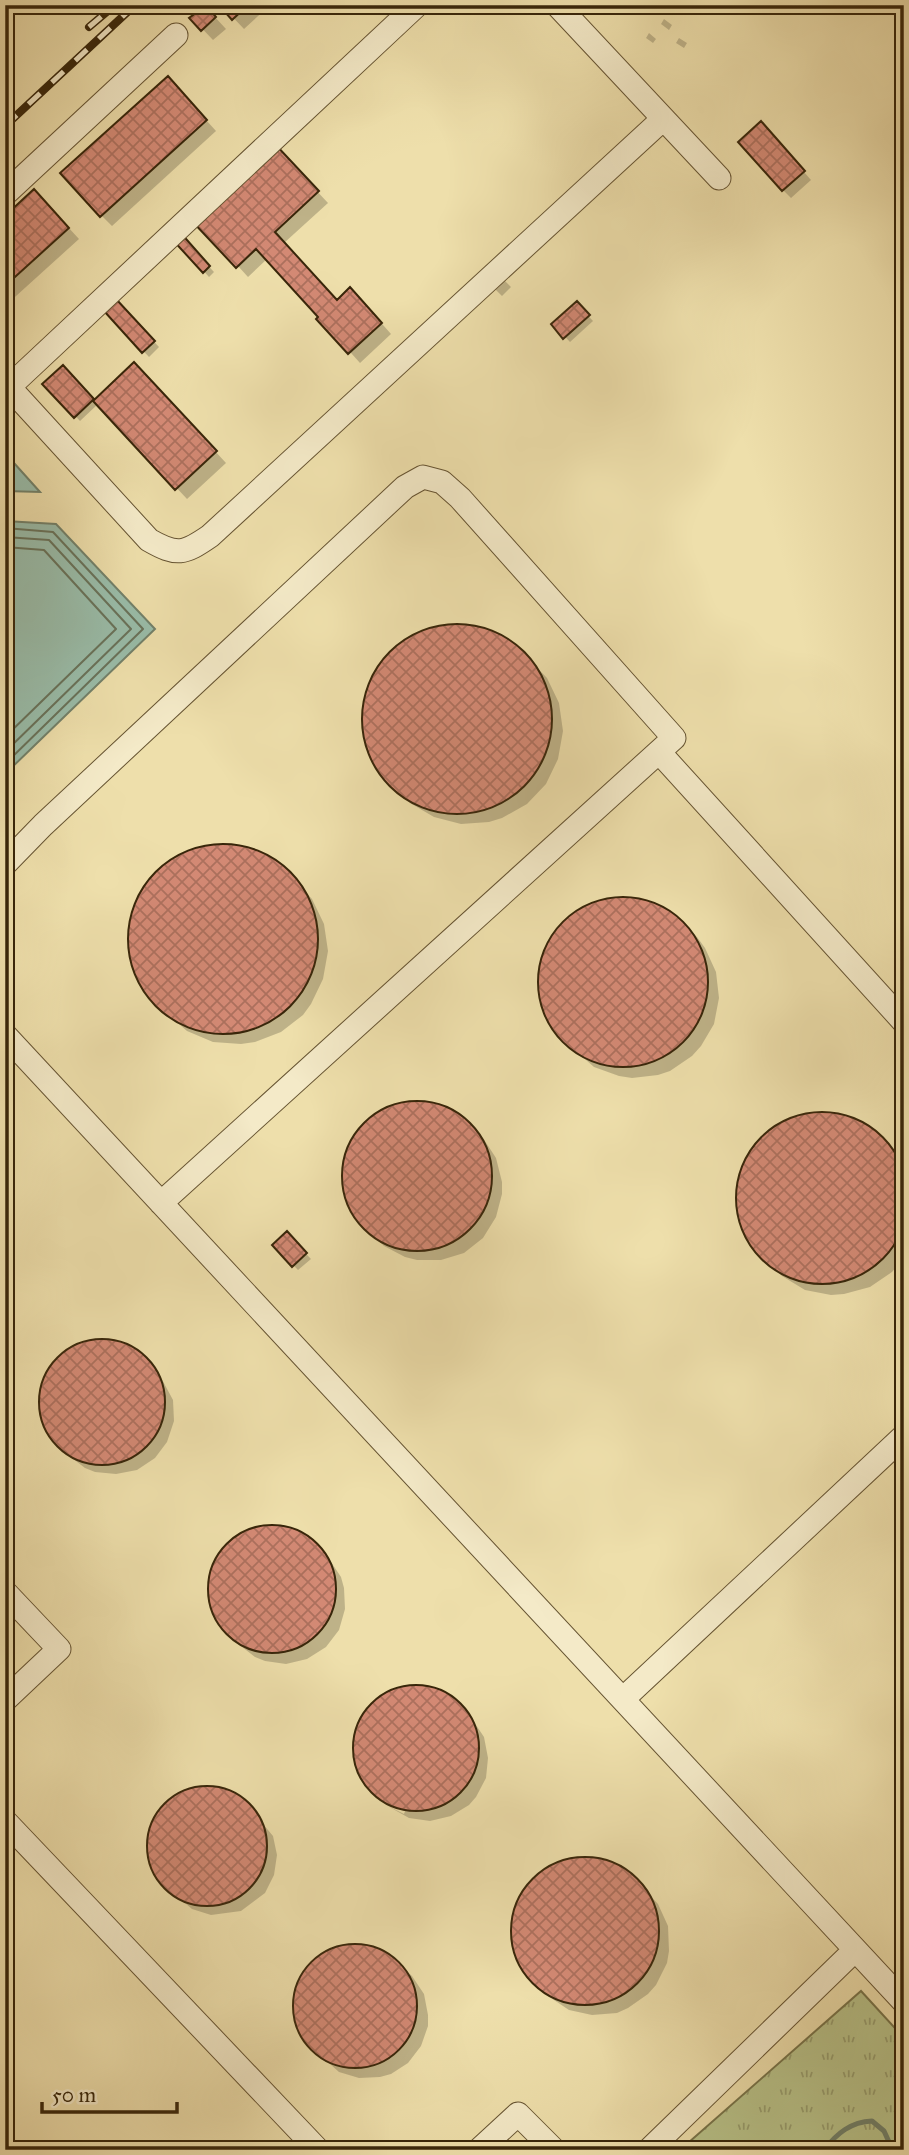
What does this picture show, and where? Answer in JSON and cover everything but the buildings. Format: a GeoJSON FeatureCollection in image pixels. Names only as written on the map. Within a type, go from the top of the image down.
{"type":"FeatureCollection","features":[{"type":"Feature","properties":{"kind":"lane"},"geometry":{"type":"LineString","coordinates":[[416,5],[7,385],[149,540],[167,550],[187,552],[210,536],[663,119]]}},
{"type":"Feature","properties":{"kind":"lane"},"geometry":{"type":"LineString","coordinates":[[557,5],[719,178]]}},
{"type":"Feature","properties":{"kind":"lane"},"geometry":{"type":"LineString","coordinates":[[5,194],[176,36]]}},
{"type":"Feature","properties":{"kind":"lane"},"geometry":{"type":"LineString","coordinates":[[5,864],[43,825],[405,487],[423,477],[442,482],[460,498],[674,738],[161,1202]]}},
{"type":"Feature","properties":{"kind":"lane"},"geometry":{"type":"LineString","coordinates":[[659,752],[904,1022]]}},
{"type":"Feature","properties":{"kind":"lane"},"geometry":{"type":"LineString","coordinates":[[5,1035],[904,2002]]}},
{"type":"Feature","properties":{"kind":"lane"},"geometry":{"type":"LineString","coordinates":[[623,1699],[904,1436]]}},
{"type":"Feature","properties":{"kind":"lane"},"geometry":{"type":"LineString","coordinates":[[5,1592],[59,1649],[5,1700]]}},
{"type":"Feature","properties":{"kind":"lane"},"geometry":{"type":"LineString","coordinates":[[5,1821],[318,2150]]}},
{"type":"Feature","properties":{"kind":"lane"},"geometry":{"type":"LineString","coordinates":[[649,2150],[856,1950]]}},
{"type":"Feature","properties":{"kind":"lane"},"geometry":{"type":"LineString","coordinates":[[479,2150],[518,2114],[554,2150]]}},
{"type":"Feature","properties":{"kind":"green space"},"geometry":{"type":"Polygon","coordinates":[[[861,1991],[904,2038],[904,2150],[680,2150],[861,1991]]]}},
{"type":"Feature","properties":{"kind":"water"},"geometry":{"type":"Polygon","coordinates":[[[5,453],[40,492],[5,491],[5,453]]]}},
{"type":"Feature","properties":{"kind":"water"},"geometry":{"type":"Polygon","coordinates":[[[5,521],[56,524],[155,629],[5,774],[5,521]]]}},
{"type":"Feature","properties":{"kind":"waterway"},"geometry":{"type":"LineString","coordinates":[[824,2150],[845,2130],[872,2121],[884,2131],[889,2142],[886,2150]]}},
{"type":"Feature","properties":{"kind":"railway"},"geometry":{"type":"LineString","coordinates":[[89,27],[115,5]]}},
{"type":"Feature","properties":{"kind":"railway"},"geometry":{"type":"LineString","coordinates":[[5,126],[135,5]]}}]}
